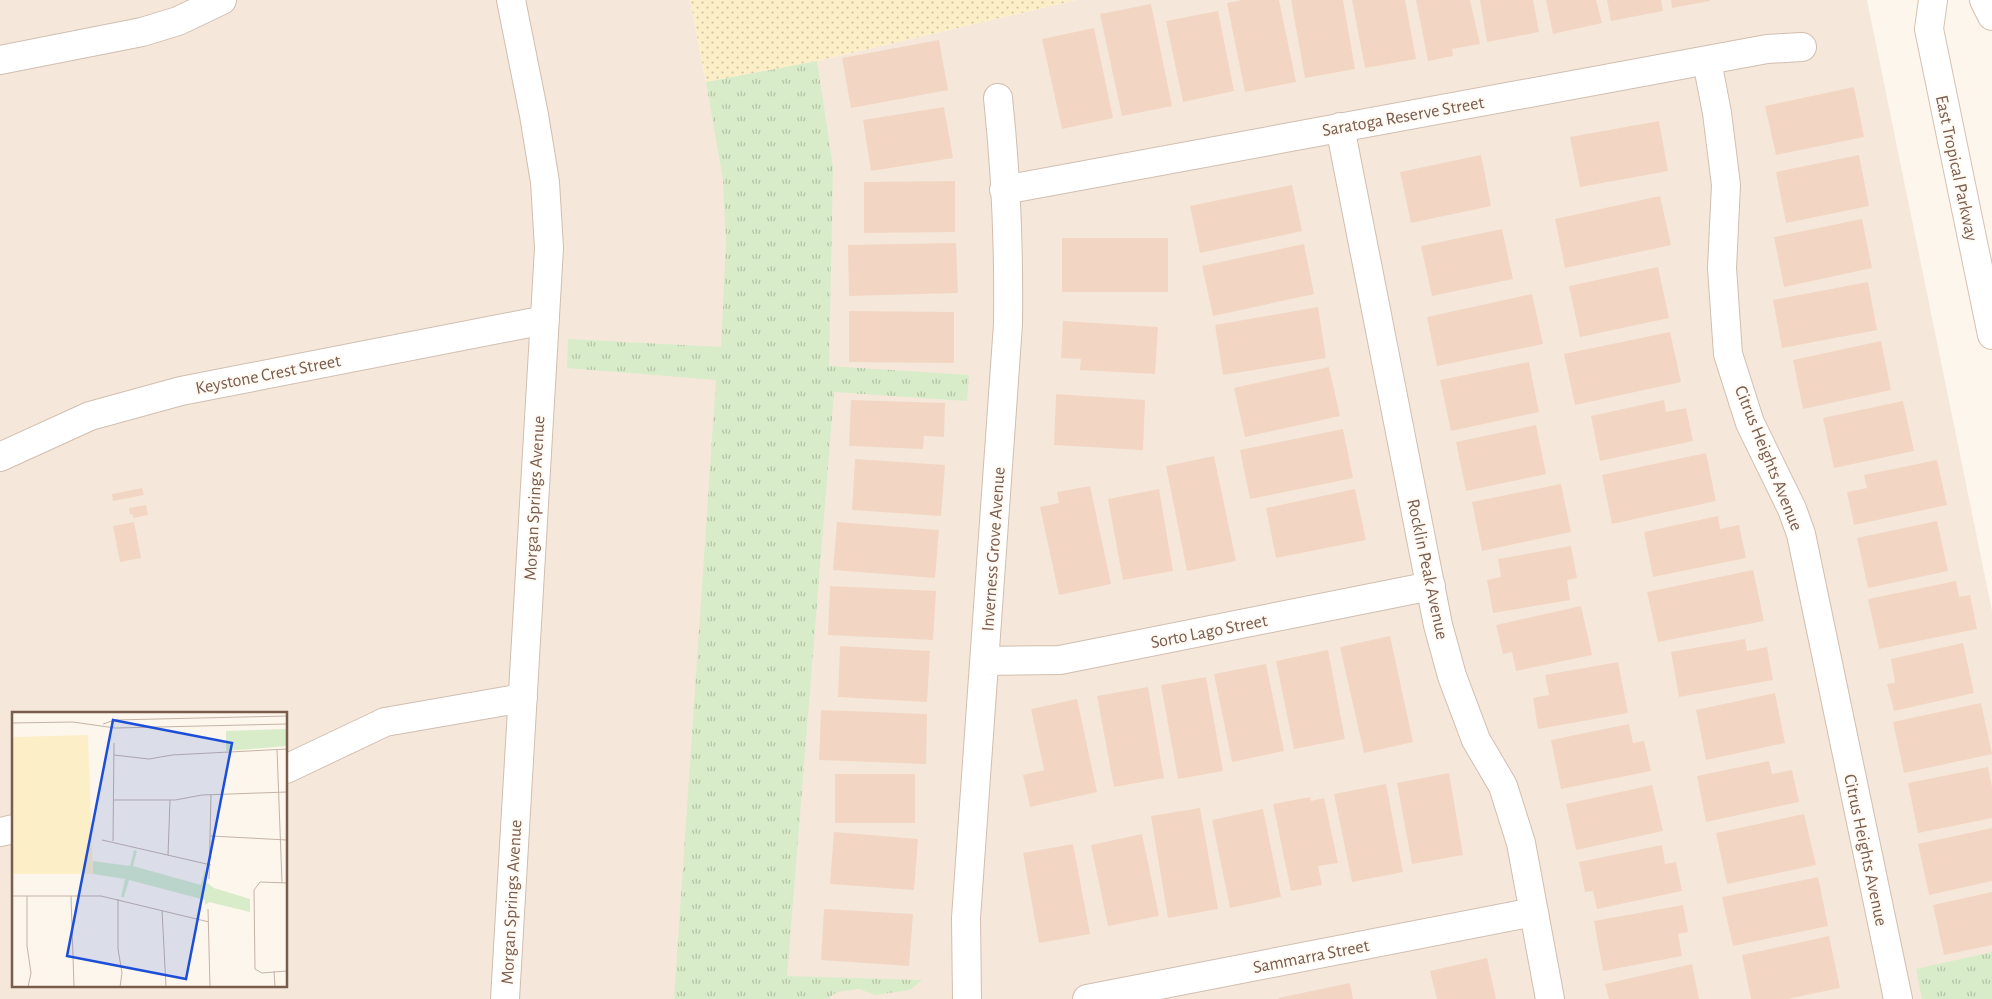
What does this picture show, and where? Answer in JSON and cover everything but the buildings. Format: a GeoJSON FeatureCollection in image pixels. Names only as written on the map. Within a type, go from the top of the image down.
{"type":"FeatureCollection","features":[{"type":"Feature","properties":{"kind":"street"},"geometry":{"type":"LineString","coordinates":[[0,60],[142,32],[178,21],[222,0]]}},
{"type":"Feature","properties":{"kind":"street","name":"Morgan Springs Avenue"},"geometry":{"type":"LineString","coordinates":[[505,999],[549,248],[545,182],[511,0]]}},
{"type":"Feature","properties":{"kind":"street","name":"East Tropical Parkway"},"geometry":{"type":"LineString","coordinates":[[1932,0],[1929,30],[1992,336]]}},
{"type":"Feature","properties":{"kind":"street"},"geometry":{"type":"LineString","coordinates":[[1984,0],[1992,16]]}},
{"type":"Feature","properties":{"kind":"street","name":"Saratoga Reserve Street"},"geometry":{"type":"LineString","coordinates":[[1004,190],[1767,49],[1802,47]]}},
{"type":"Feature","properties":{"kind":"street","name":"Citrus Heights Avenue"},"geometry":{"type":"LineString","coordinates":[[1706,61],[1717,113],[1726,185],[1722,268],[1728,354],[1750,424],[1792,509],[1801,534],[1898,999]]}},
{"type":"Feature","properties":{"kind":"street","name":"Inverness Grove Avenue"},"geometry":{"type":"LineString","coordinates":[[967,999],[966,918],[1008,324],[1008,244],[1003,144],[998,98]]}},
{"type":"Feature","properties":{"kind":"street","name":"Rocklin Peak Avenue"},"geometry":{"type":"LineString","coordinates":[[1340,127],[1438,625],[1452,676],[1476,740],[1503,786],[1521,843],[1550,999]]}},
{"type":"Feature","properties":{"kind":"street","name":"Keystone Crest Street"},"geometry":{"type":"LineString","coordinates":[[0,457],[90,416],[136,402],[181,391],[545,320]]}},
{"type":"Feature","properties":{"kind":"street","name":"Sorto Lago Street"},"geometry":{"type":"LineString","coordinates":[[985,661],[1060,660],[1431,586]]}},
{"type":"Feature","properties":{"kind":"street"},"geometry":{"type":"LineString","coordinates":[[288,769],[385,722],[523,698]]}},
{"type":"Feature","properties":{"kind":"street","name":"Sammarra Street"},"geometry":{"type":"LineString","coordinates":[[1088,999],[1202,988],[1534,912]]}},
{"type":"Feature","properties":{"kind":"shaded area"},"geometry":{"type":"Polygon","coordinates":[[[0,0],[690,0],[706,82],[817,61],[1076,0],[1867,0],[1992,611],[1992,999],[0,999],[0,0]]]}},
{"type":"Feature","properties":{"kind":"sand"},"geometry":{"type":"Polygon","coordinates":[[[690,0],[1076,0],[817,61],[706,82],[690,0]]]}},
{"type":"Feature","properties":{"kind":"green space"},"geometry":{"type":"Polygon","coordinates":[[[817,61],[833,167],[829,366],[969,375],[967,401],[834,392],[787,976],[922,980],[910,990],[875,995],[859,989],[837,992],[827,999],[674,999],[716,380],[567,368],[568,339],[721,347],[726,242],[723,180],[706,82],[817,61]]]}},
{"type":"Feature","properties":{"kind":"green space"},"geometry":{"type":"Polygon","coordinates":[[[1992,952],[1992,999],[1922,999],[1916,969],[1992,952]]]}}]}
